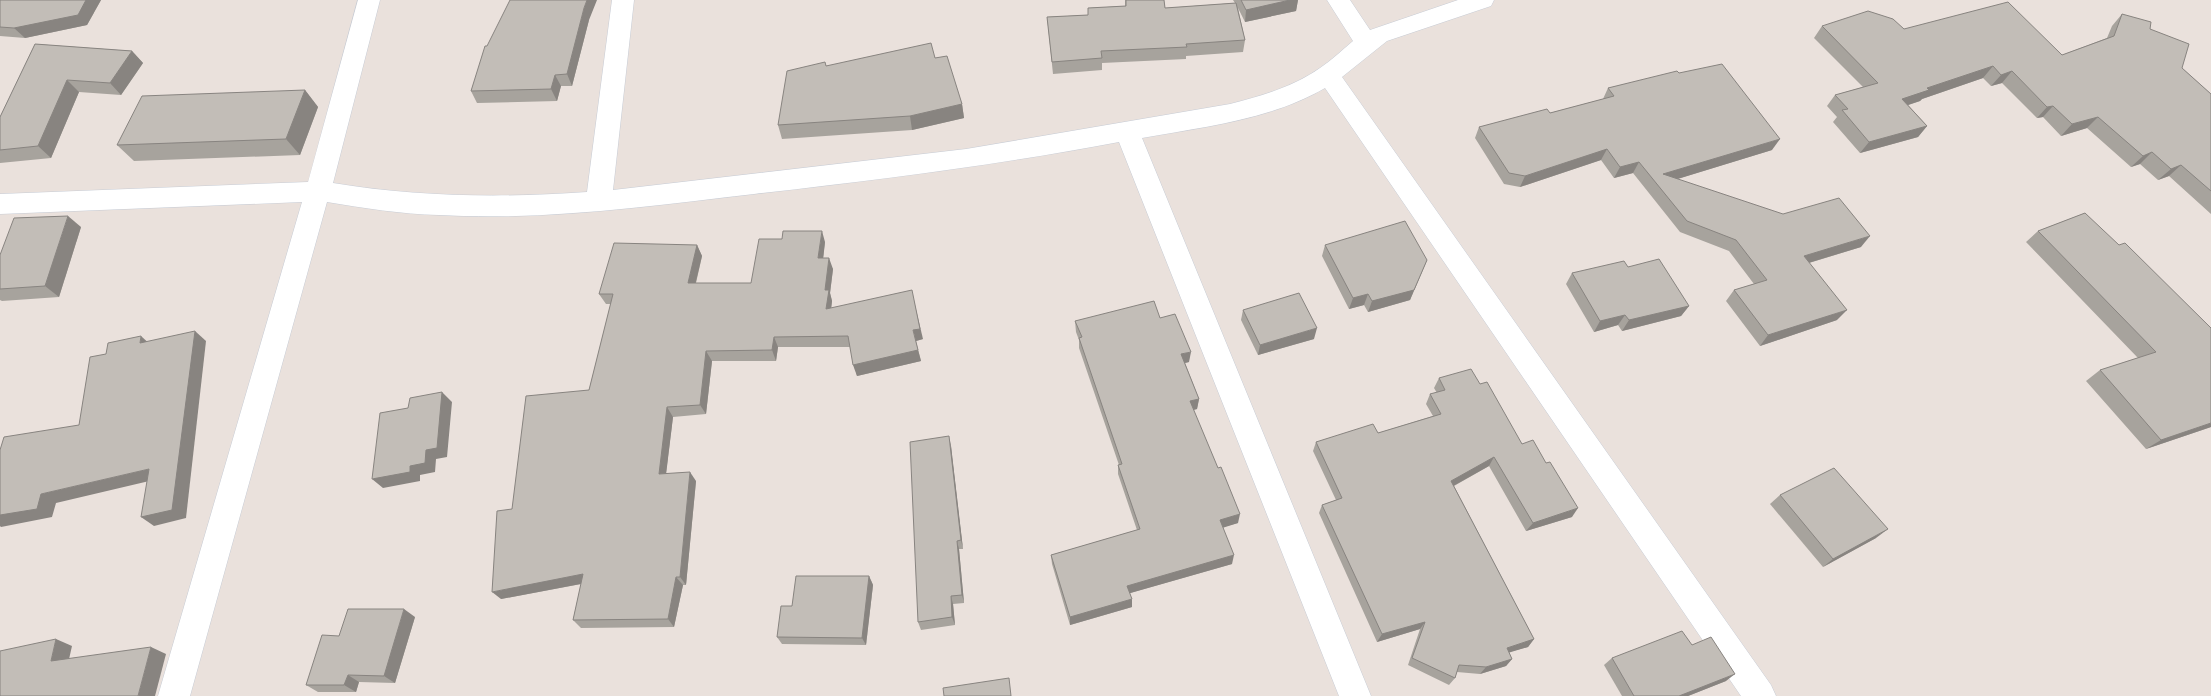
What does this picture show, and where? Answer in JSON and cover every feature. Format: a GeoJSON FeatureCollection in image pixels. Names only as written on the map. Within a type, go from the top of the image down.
{"type":"FeatureCollection","features":[{"type":"Feature","properties":{"kind":"street"},"geometry":{"type":"LineString","coordinates":[[174,696],[318,191],[369,0]]}},
{"type":"Feature","properties":{"kind":"street"},"geometry":{"type":"LineString","coordinates":[[600,201],[623,0]]}},
{"type":"Feature","properties":{"kind":"street"},"geometry":{"type":"LineString","coordinates":[[1338,0],[1366,42]]}},
{"type":"Feature","properties":{"kind":"street"},"geometry":{"type":"LineString","coordinates":[[0,204],[318,191],[455,206],[509,207],[600,201],[941,163],[1127,132],[1264,104],[1328,75],[1366,42],[1399,27],[1483,0]]}},
{"type":"Feature","properties":{"kind":"street"},"geometry":{"type":"LineString","coordinates":[[1328,75],[1760,696]]}},
{"type":"Feature","properties":{"kind":"street"},"geometry":{"type":"LineString","coordinates":[[1127,132],[1355,696]]}},
{"type":"Feature","properties":{"kind":"building"},"geometry":{"type":"Polygon","coordinates":[[[0,0],[86,0],[78,15],[14,28],[0,27],[0,0]]]}},
{"type":"Feature","properties":{"kind":"building"},"geometry":{"type":"Polygon","coordinates":[[[510,0],[587,0],[567,74],[555,75],[551,89],[471,91],[485,46],[487,46],[510,0]]]}},
{"type":"Feature","properties":{"kind":"building"},"geometry":{"type":"Polygon","coordinates":[[[1126,0],[1164,0],[1165,8],[1236,3],[1245,40],[1186,44],[1187,47],[1101,51],[1102,58],[1052,62],[1047,17],[1088,15],[1088,8],[1126,6],[1126,0]]]}},
{"type":"Feature","properties":{"kind":"building"},"geometry":{"type":"Polygon","coordinates":[[[1241,0],[1290,0],[1246,10],[1241,0]]]}},
{"type":"Feature","properties":{"kind":"building"},"geometry":{"type":"Polygon","coordinates":[[[2008,2],[2062,55],[2114,36],[2122,14],[2151,22],[2150,29],[2189,44],[2182,68],[2211,94],[2211,191],[2181,165],[2171,169],[2152,152],[2143,156],[2098,117],[2072,124],[2053,106],[2047,107],[2012,71],[2001,75],[1993,66],[1927,88],[1929,90],[1902,99],[1927,126],[1869,142],[1842,110],[1848,109],[1835,95],[1878,83],[1822,26],[1868,11],[1893,19],[1904,29],[2008,2]]]}},
{"type":"Feature","properties":{"kind":"building"},"geometry":{"type":"Polygon","coordinates":[[[931,43],[935,58],[947,56],[962,104],[910,116],[778,125],[787,71],[825,62],[826,66],[931,43]]]}},
{"type":"Feature","properties":{"kind":"building"},"geometry":{"type":"Polygon","coordinates":[[[35,44],[132,51],[110,83],[67,80],[38,146],[0,150],[0,117],[35,44]]]}},
{"type":"Feature","properties":{"kind":"building"},"geometry":{"type":"Polygon","coordinates":[[[1722,64],[1780,139],[1663,174],[1783,214],[1839,198],[1870,236],[1804,256],[1847,310],[1768,335],[1734,290],[1767,280],[1736,240],[1687,221],[1639,162],[1620,167],[1607,149],[1525,176],[1509,173],[1479,127],[1547,109],[1550,113],[1614,96],[1608,88],[1677,71],[1679,73],[1722,64]]]}},
{"type":"Feature","properties":{"kind":"building"},"geometry":{"type":"Polygon","coordinates":[[[305,90],[286,139],[117,145],[142,96],[305,90]]]}},
{"type":"Feature","properties":{"kind":"building"},"geometry":{"type":"Polygon","coordinates":[[[2085,213],[2119,245],[2125,243],[2211,328],[2211,423],[2161,440],[2100,370],[2156,352],[2038,231],[2085,213]]]}},
{"type":"Feature","properties":{"kind":"building"},"geometry":{"type":"Polygon","coordinates":[[[68,216],[45,286],[0,289],[0,255],[14,218],[68,216]]]}},
{"type":"Feature","properties":{"kind":"building"},"geometry":{"type":"Polygon","coordinates":[[[1405,221],[1427,260],[1414,290],[1372,301],[1368,294],[1353,298],[1325,245],[1405,221]]]}},
{"type":"Feature","properties":{"kind":"building"},"geometry":{"type":"Polygon","coordinates":[[[783,231],[822,231],[818,258],[829,258],[825,290],[829,290],[826,309],[912,290],[920,329],[913,330],[918,350],[853,365],[848,336],[774,337],[772,350],[706,351],[700,405],[667,407],[659,474],[690,472],[680,577],[676,577],[668,619],[573,620],[583,574],[492,592],[497,511],[512,509],[526,396],[589,390],[613,294],[599,294],[614,243],[697,245],[688,283],[751,283],[759,239],[782,239],[783,231]]]}},
{"type":"Feature","properties":{"kind":"building"},"geometry":{"type":"Polygon","coordinates":[[[1659,259],[1689,306],[1629,320],[1625,315],[1600,321],[1572,273],[1624,261],[1628,267],[1659,259]]]}},
{"type":"Feature","properties":{"kind":"building"},"geometry":{"type":"Polygon","coordinates":[[[1299,293],[1317,328],[1260,345],[1243,310],[1299,293]]]}},
{"type":"Feature","properties":{"kind":"building"},"geometry":{"type":"Polygon","coordinates":[[[1154,301],[1160,318],[1175,314],[1191,352],[1181,354],[1199,399],[1190,401],[1218,468],[1221,467],[1240,514],[1220,520],[1234,555],[1127,586],[1132,599],[1070,617],[1051,555],[1140,529],[1118,465],[1122,464],[1079,338],[1082,337],[1075,321],[1154,301]]]}},
{"type":"Feature","properties":{"kind":"building"},"geometry":{"type":"Polygon","coordinates":[[[195,331],[172,510],[141,517],[149,469],[41,494],[37,509],[0,515],[0,450],[4,437],[79,425],[90,357],[106,354],[108,343],[141,336],[140,343],[195,331]]]}},
{"type":"Feature","properties":{"kind":"building"},"geometry":{"type":"Polygon","coordinates":[[[1471,369],[1480,384],[1487,382],[1522,444],[1533,440],[1546,463],[1550,462],[1578,508],[1533,523],[1494,457],[1451,481],[1534,639],[1507,648],[1512,659],[1486,667],[1459,665],[1455,678],[1412,658],[1425,622],[1382,634],[1322,505],[1342,498],[1316,442],[1373,424],[1378,433],[1441,414],[1430,394],[1445,390],[1439,378],[1471,369]]]}},
{"type":"Feature","properties":{"kind":"building"},"geometry":{"type":"Polygon","coordinates":[[[442,392],[437,448],[426,450],[425,463],[410,466],[410,472],[372,479],[380,413],[408,408],[410,398],[442,392]]]}},
{"type":"Feature","properties":{"kind":"building"},"geometry":{"type":"Polygon","coordinates":[[[949,436],[961,540],[957,541],[962,595],[951,596],[952,617],[918,622],[910,442],[949,436]]]}},
{"type":"Feature","properties":{"kind":"building"},"geometry":{"type":"Polygon","coordinates":[[[1834,468],[1888,529],[1833,559],[1780,495],[1834,468]]]}},
{"type":"Feature","properties":{"kind":"building"},"geometry":{"type":"Polygon","coordinates":[[[796,576],[869,576],[862,638],[777,637],[781,606],[792,606],[796,576]]]}},
{"type":"Feature","properties":{"kind":"building"},"geometry":{"type":"Polygon","coordinates":[[[348,609],[404,609],[384,676],[348,675],[344,685],[306,685],[322,635],[339,636],[348,609]]]}},
{"type":"Feature","properties":{"kind":"building"},"geometry":{"type":"Polygon","coordinates":[[[1682,631],[1692,645],[1711,637],[1735,674],[1679,696],[1634,696],[1612,658],[1682,631]]]}},
{"type":"Feature","properties":{"kind":"building"},"geometry":{"type":"Polygon","coordinates":[[[56,639],[51,661],[151,647],[138,696],[0,696],[0,651],[56,639]]]}},
{"type":"Feature","properties":{"kind":"building"},"geometry":{"type":"Polygon","coordinates":[[[1009,678],[1011,696],[944,696],[943,688],[1009,678]]]}}]}
